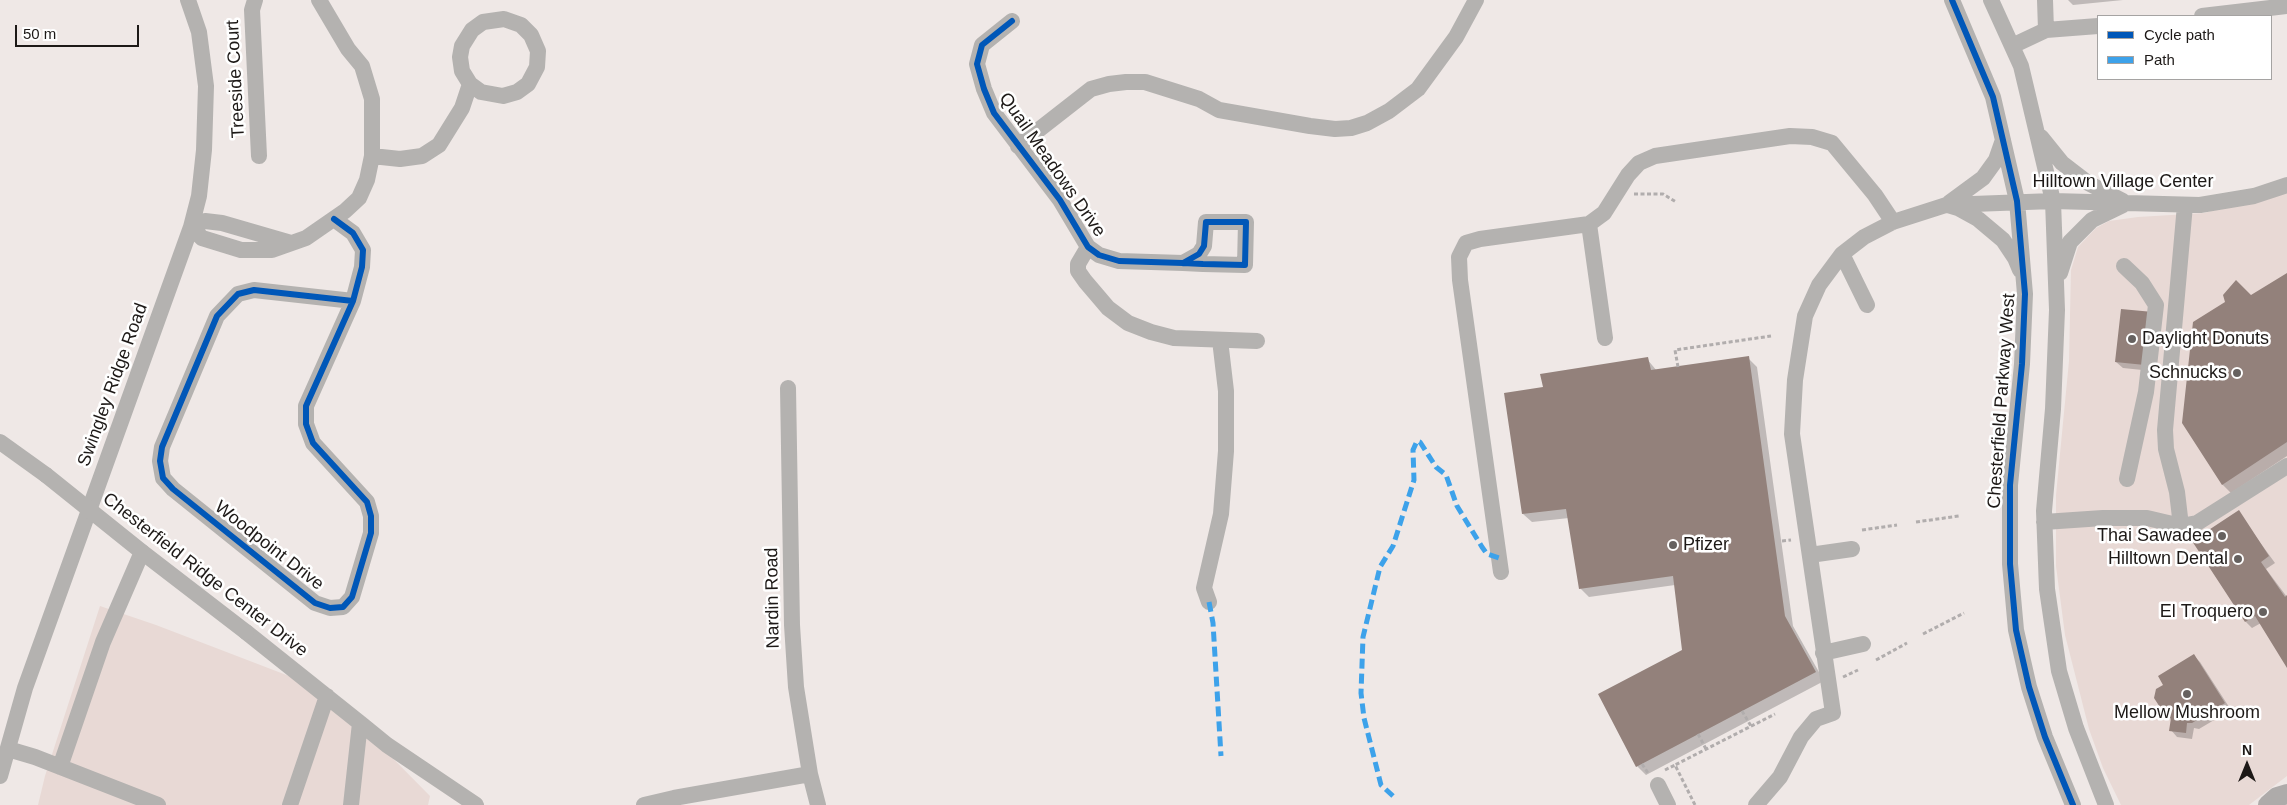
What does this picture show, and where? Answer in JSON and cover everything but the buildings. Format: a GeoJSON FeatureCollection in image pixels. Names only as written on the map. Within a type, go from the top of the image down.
{"type":"FeatureCollection","features":[{"type":"Feature","properties":{"kind":"main road"},"geometry":{"type":"LineString","coordinates":[[2268,805],[2277,797],[2287,794]]}},
{"type":"Feature","properties":{"kind":"street","name":"Swingley Ridge Road"},"geometry":{"type":"LineString","coordinates":[[0,776],[25,688],[191,227],[199,196],[204,150],[206,86],[199,32],[188,0]]}},
{"type":"Feature","properties":{"kind":"street","name":"Treeside Court"},"geometry":{"type":"LineString","coordinates":[[255,0],[252,10],[259,156]]}},
{"type":"Feature","properties":{"kind":"street"},"geometry":{"type":"LineString","coordinates":[[191,227],[205,221],[222,223],[291,243],[306,238],[360,198],[367,180],[372,156],[372,99],[362,66],[348,49],[319,0]]}},
{"type":"Feature","properties":{"kind":"street"},"geometry":{"type":"LineString","coordinates":[[1018,146],[1091,89],[1126,82],[1145,82],[1199,99],[1219,110],[1310,126],[1335,129],[1351,128],[1367,123],[1389,111],[1418,89],[1456,37],[1476,0]]}},
{"type":"Feature","properties":{"kind":"street","name":"Chesterfield Parkway West"},"geometry":{"type":"LineString","coordinates":[[1952,0],[1993,98],[2017,201],[2025,294],[2022,364],[2010,485],[2010,564],[2015,620],[2031,696],[2045,737],[2073,805]]}},
{"type":"Feature","properties":{"kind":"street"},"geometry":{"type":"LineString","coordinates":[[1991,0],[2021,66],[2039,135],[2053,201],[2056,285],[2053,410],[2044,522],[2047,589],[2059,671],[2076,728],[2106,805]]}},
{"type":"Feature","properties":{"kind":"street"},"geometry":{"type":"LineString","coordinates":[[2045,0],[2046,30]]}},
{"type":"Feature","properties":{"kind":"street"},"geometry":{"type":"LineString","coordinates":[[2210,15],[2287,6]]}},
{"type":"Feature","properties":{"kind":"street"},"geometry":{"type":"LineString","coordinates":[[504,19],[521,25],[531,35],[538,51],[537,67],[528,84],[517,92],[503,96],[481,92],[470,84],[462,71],[460,57],[462,46],[472,30],[483,22],[504,19]]}},
{"type":"Feature","properties":{"kind":"street","name":"Quail Meadows Drive"},"geometry":{"type":"LineString","coordinates":[[1012,21],[982,45],[977,64],[994,113],[1060,200],[1088,247],[1099,255],[1119,261],[1183,263]]}},
{"type":"Feature","properties":{"kind":"street"},"geometry":{"type":"LineString","coordinates":[[2012,46],[2046,30],[2097,26]]}},
{"type":"Feature","properties":{"kind":"street"},"geometry":{"type":"LineString","coordinates":[[372,156],[400,159],[422,156],[439,145],[462,108],[470,84]]}},
{"type":"Feature","properties":{"kind":"street"},"geometry":{"type":"LineString","coordinates":[[2039,135],[2062,163],[2088,183],[2127,204]]}},
{"type":"Feature","properties":{"kind":"street"},"geometry":{"type":"LineString","coordinates":[[1501,572],[1460,280],[1459,257],[1466,243],[1480,239],[1589,224],[1604,213],[1628,175],[1640,163],[1655,156],[1790,136],[1812,137],[1832,142],[1875,195],[1893,222]]}},
{"type":"Feature","properties":{"kind":"street"},"geometry":{"type":"LineString","coordinates":[[1756,805],[1780,777],[1801,737],[1816,719],[1833,713],[1792,434],[1795,380],[1805,316],[1819,285],[1842,254],[1864,237],[1893,222],[1946,205],[1983,178],[1996,160],[2003,140]]}},
{"type":"Feature","properties":{"kind":"street","name":"Hilltown Village Center"},"geometry":{"type":"LineString","coordinates":[[1946,205],[2017,201],[2185,205],[2226,202],[2254,196],[2287,185]]}},
{"type":"Feature","properties":{"kind":"street"},"geometry":{"type":"LineString","coordinates":[[2056,285],[2070,242],[2092,220],[2127,204]]}},
{"type":"Feature","properties":{"kind":"street"},"geometry":{"type":"LineString","coordinates":[[1946,205],[1958,208],[1978,219],[2003,240],[2015,258],[2024,280]]}},
{"type":"Feature","properties":{"kind":"street"},"geometry":{"type":"LineString","coordinates":[[2181,526],[2177,492],[2166,449],[2165,430],[2185,205]]}},
{"type":"Feature","properties":{"kind":"street","name":"Woodpoint Drive"},"geometry":{"type":"LineString","coordinates":[[334,219],[353,233],[363,250],[362,267],[353,301],[306,406],[306,424],[313,443],[367,502],[371,516],[371,533],[352,597],[343,607],[330,608],[315,603],[173,489],[164,478],[160,461],[162,446],[217,316],[238,294],[254,290],[353,301]]}},
{"type":"Feature","properties":{"kind":"street"},"geometry":{"type":"LineString","coordinates":[[1589,224],[1605,338]]}},
{"type":"Feature","properties":{"kind":"street"},"geometry":{"type":"LineString","coordinates":[[1088,247],[1078,264],[1078,271],[1084,282],[1108,308],[1128,323],[1174,338],[1257,341]]}},
{"type":"Feature","properties":{"kind":"street"},"geometry":{"type":"LineString","coordinates":[[1842,254],[1867,305]]}},
{"type":"Feature","properties":{"kind":"street"},"geometry":{"type":"LineString","coordinates":[[2124,266],[2142,283],[2156,305],[2146,392],[2126,479]]}},
{"type":"Feature","properties":{"kind":"street"},"geometry":{"type":"LineString","coordinates":[[1209,602],[1204,588],[1221,514],[1226,451],[1226,391],[1220,340]]}},
{"type":"Feature","properties":{"kind":"street","name":"Nardin Road"},"geometry":{"type":"LineString","coordinates":[[788,388],[796,687],[810,774],[818,805]]}},
{"type":"Feature","properties":{"kind":"street","name":"Chesterfield Ridge Center Drive"},"geometry":{"type":"LineString","coordinates":[[0,442],[46,475],[387,744],[476,805]]}},
{"type":"Feature","properties":{"kind":"street"},"geometry":{"type":"LineString","coordinates":[[2044,522],[2104,518],[2147,518],[2181,526],[2197,523],[2287,466]]}},
{"type":"Feature","properties":{"kind":"street"},"geometry":{"type":"LineString","coordinates":[[1810,555],[1852,549]]}},
{"type":"Feature","properties":{"kind":"street"},"geometry":{"type":"LineString","coordinates":[[60,767],[103,642],[142,552]]}},
{"type":"Feature","properties":{"kind":"street"},"geometry":{"type":"LineString","coordinates":[[1823,653],[1863,644]]}},
{"type":"Feature","properties":{"kind":"street"},"geometry":{"type":"LineString","coordinates":[[290,805],[327,696]]}},
{"type":"Feature","properties":{"kind":"street"},"geometry":{"type":"LineString","coordinates":[[351,805],[360,723]]}},
{"type":"Feature","properties":{"kind":"street"},"geometry":{"type":"LineString","coordinates":[[8,750],[60,767],[158,805]]}},
{"type":"Feature","properties":{"kind":"street"},"geometry":{"type":"LineString","coordinates":[[644,805],[810,774]]}},
{"type":"Feature","properties":{"kind":"street"},"geometry":{"type":"LineString","coordinates":[[1658,786],[1668,805]]}},
{"type":"Feature","properties":{"kind":"path"},"geometry":{"type":"LineString","coordinates":[[1631,194],[1663,194],[1676,202]]}},
{"type":"Feature","properties":{"kind":"path"},"geometry":{"type":"LineString","coordinates":[[1678,367],[1675,350],[1771,336]]}},
{"type":"Feature","properties":{"kind":"path"},"geometry":{"type":"LineString","coordinates":[[1916,522],[1959,516]]}},
{"type":"Feature","properties":{"kind":"path"},"geometry":{"type":"LineString","coordinates":[[1862,530],[1897,525]]}},
{"type":"Feature","properties":{"kind":"path"},"geometry":{"type":"LineString","coordinates":[[1782,541],[1795,539]]}},
{"type":"Feature","properties":{"kind":"path"},"geometry":{"type":"LineString","coordinates":[[1923,634],[1964,613]]}},
{"type":"Feature","properties":{"kind":"path"},"geometry":{"type":"LineString","coordinates":[[1876,660],[1907,643]]}},
{"type":"Feature","properties":{"kind":"path"},"geometry":{"type":"LineString","coordinates":[[1838,680],[1858,670]]}},
{"type":"Feature","properties":{"kind":"path"},"geometry":{"type":"LineString","coordinates":[[1742,711],[1751,726]]}},
{"type":"Feature","properties":{"kind":"path"},"geometry":{"type":"LineString","coordinates":[[1695,805],[1675,765],[1775,714]]}},
{"type":"Feature","properties":{"kind":"path"},"geometry":{"type":"LineString","coordinates":[[1698,734],[1706,749]]}},
{"type":"Feature","properties":{"kind":"shaded area"},"geometry":{"type":"Polygon","coordinates":[[[2287,191],[2287,776],[2249,805],[2121,805],[2103,768],[2089,729],[2065,635],[2056,566],[2056,495],[2069,361],[2071,270],[2078,247],[2096,228],[2109,221],[2138,217],[2204,213],[2287,191]]]}},
{"type":"Feature","properties":{"kind":"shaded area"},"geometry":{"type":"Polygon","coordinates":[[[100,606],[156,625],[289,676],[351,716],[430,796],[428,805],[38,805],[45,776],[100,606]]]}},
{"type":"Feature","properties":{"kind":"marked path"},"geometry":{"type":"LineString","coordinates":[[1393,796],[1381,785],[1364,718],[1361,693],[1363,637],[1380,567],[1393,546],[1414,480],[1413,450],[1417,441],[1420,442],[1436,467],[1446,475],[1457,506],[1482,547],[1487,554],[1499,558]]}},
{"type":"Feature","properties":{"kind":"marked path"},"geometry":{"type":"LineString","coordinates":[[1209,602],[1213,623],[1221,756]]}},
{"type":"Feature","properties":{"kind":"cycle path"},"geometry":{"type":"LineString","coordinates":[[1952,0],[1993,97],[2017,201],[2025,294],[2022,364],[2010,485],[2010,564],[2016,630],[2029,687],[2045,737],[2073,805]]}},
{"type":"Feature","properties":{"kind":"cycle path"},"geometry":{"type":"LineString","coordinates":[[1012,21],[982,45],[977,64],[984,89],[994,113],[1060,200],[1088,247],[1099,255],[1119,261],[1245,265],[1246,222],[1206,222],[1204,246],[1199,254],[1183,263]]}},
{"type":"Feature","properties":{"kind":"cycle path"},"geometry":{"type":"LineString","coordinates":[[334,219],[353,233],[363,250],[362,267],[353,301],[306,406],[306,424],[313,443],[367,502],[371,516],[371,533],[352,597],[343,607],[330,608],[315,603],[173,489],[163,478],[160,461],[162,447],[217,316],[238,294],[254,290],[353,301]]}},
{"type":"Feature","properties":{"kind":"place","name":"Daylight Donuts"},"geometry":{"type":"Point","coordinates":[2132,339]}},
{"type":"Feature","properties":{"kind":"place","name":"Schnucks"},"geometry":{"type":"Point","coordinates":[2237,373]}},
{"type":"Feature","properties":{"kind":"place","name":"Thai Sawadee"},"geometry":{"type":"Point","coordinates":[2222,536]}},
{"type":"Feature","properties":{"kind":"place","name":"Pfizer"},"geometry":{"type":"Point","coordinates":[1673,545]}},
{"type":"Feature","properties":{"kind":"place","name":"Hilltown Dental"},"geometry":{"type":"Point","coordinates":[2238,559]}},
{"type":"Feature","properties":{"kind":"place","name":"El Troquero"},"geometry":{"type":"Point","coordinates":[2263,612]}},
{"type":"Feature","properties":{"kind":"place","name":"Mellow Mushroom"},"geometry":{"type":"Point","coordinates":[2187,694]}}]}
